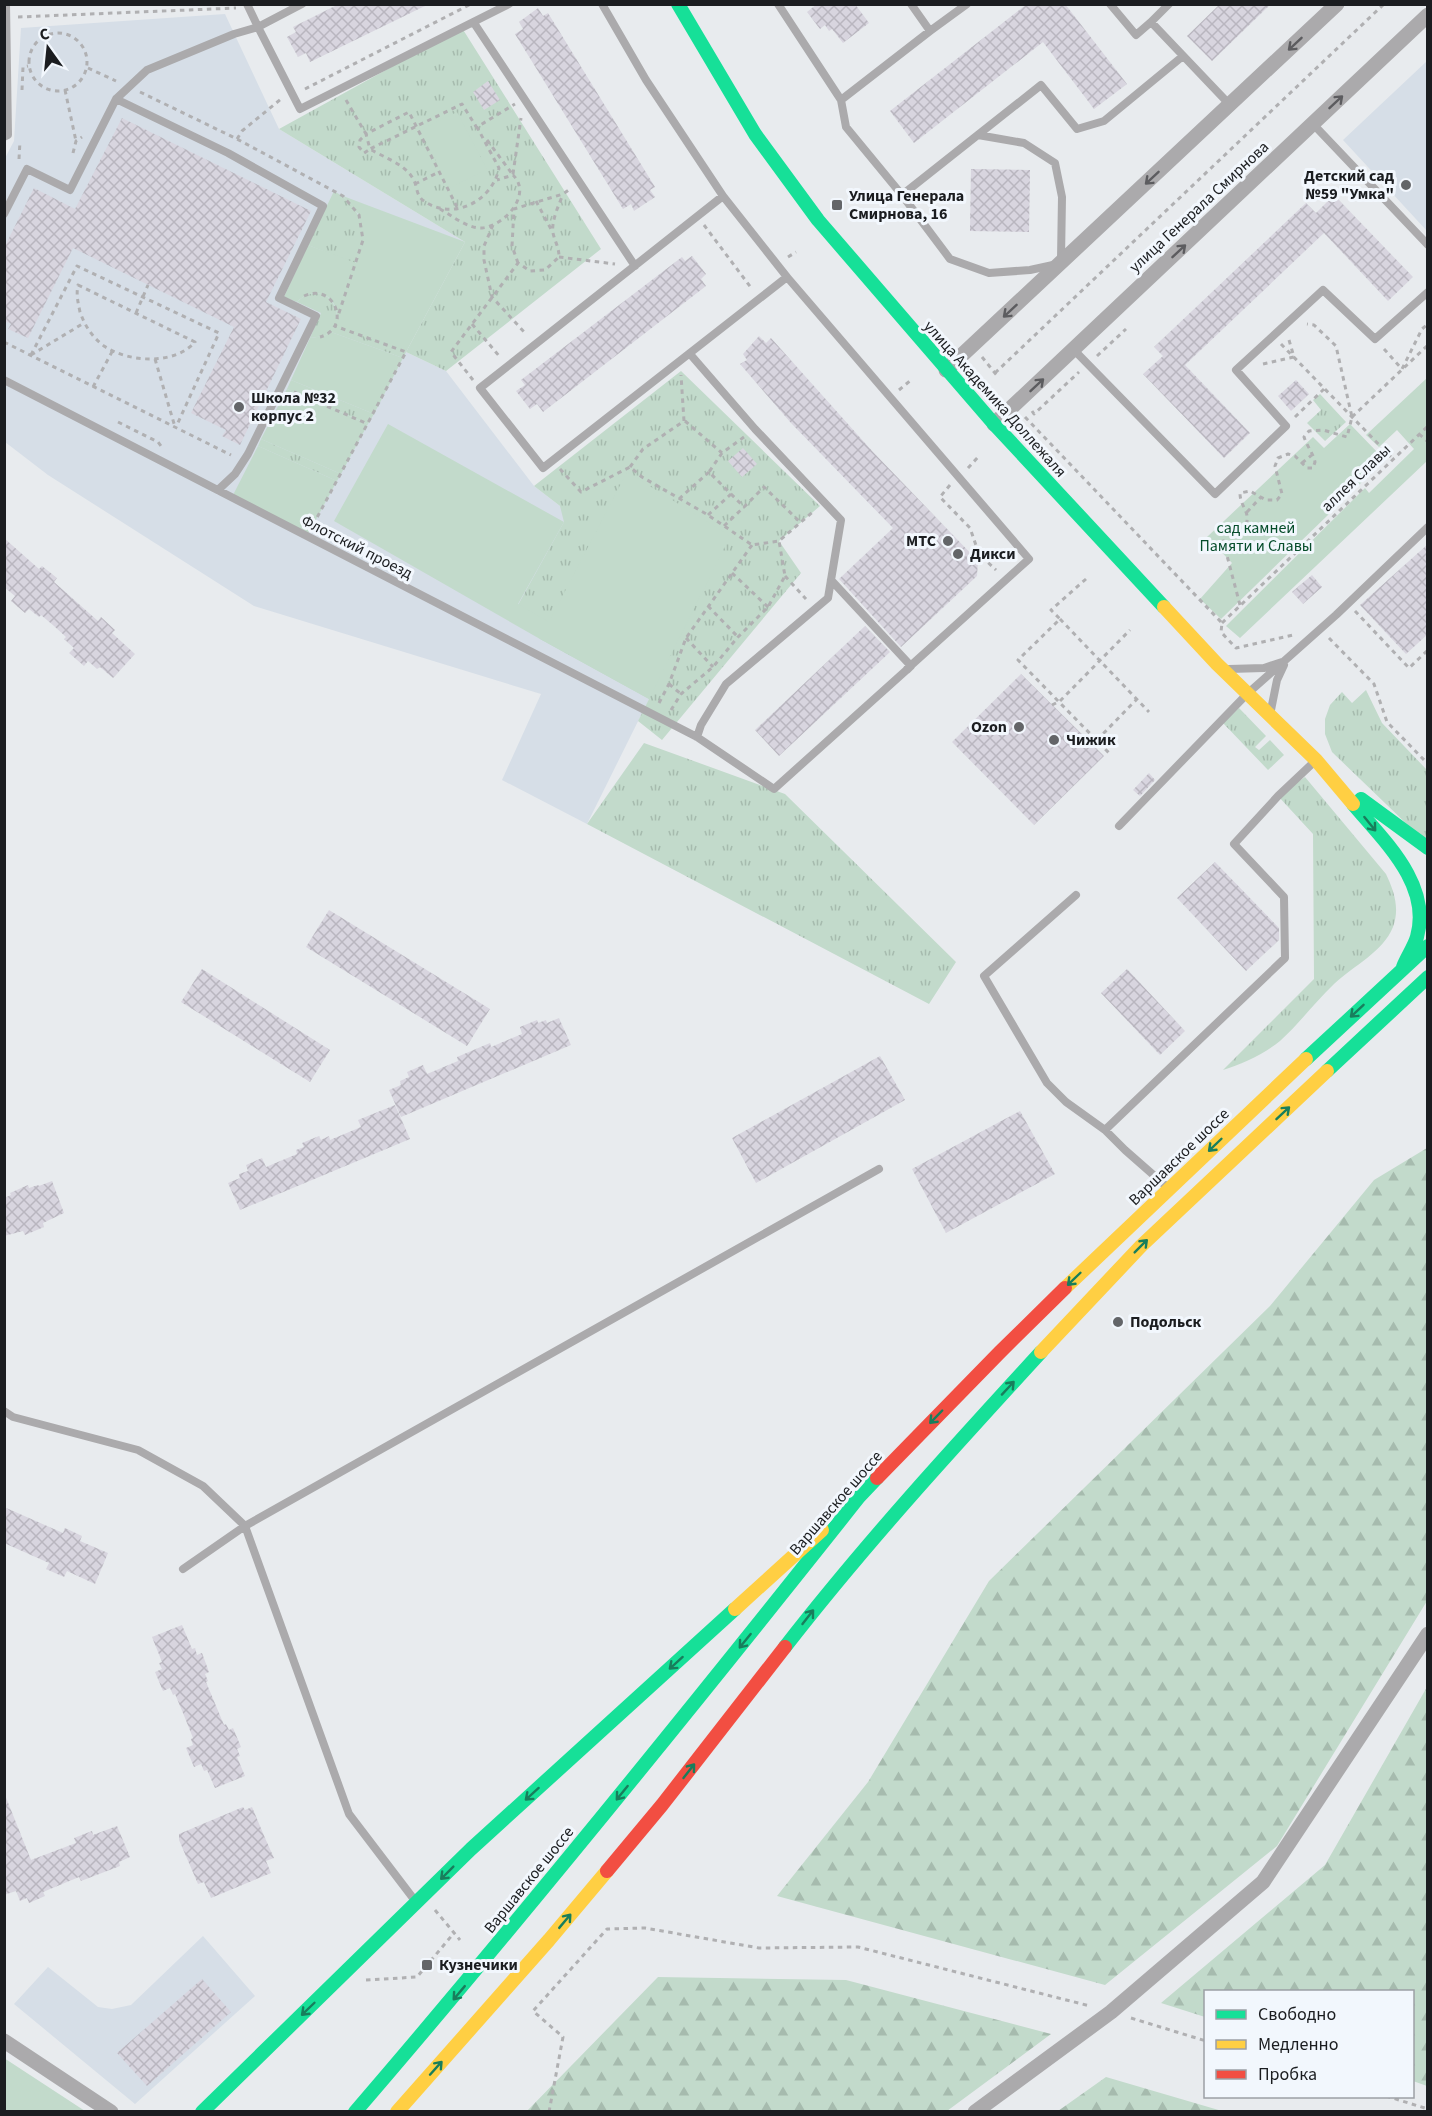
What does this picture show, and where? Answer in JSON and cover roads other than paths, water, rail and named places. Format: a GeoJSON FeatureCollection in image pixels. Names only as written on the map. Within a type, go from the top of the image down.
{"type":"FeatureCollection","features":[{"type":"Feature","properties":{"kind":"main road","name":"улица Академика Доллежаля"},"geometry":{"type":"LineString","coordinates":[[678,4],[755,134],[811,211],[994,424],[1223,670],[1316,760],[1390,849],[1409,875],[1416,892],[1420,912],[1417,937],[1401,972]]}},
{"type":"Feature","properties":{"kind":"main road","name":"улица Академика Доллежаля"},"geometry":{"type":"LineString","coordinates":[[1333,779],[1428,848]]}},
{"type":"Feature","properties":{"kind":"main road","name":"Варшавское шоссе"},"geometry":{"type":"LineString","coordinates":[[355,2112],[482,1964],[859,1497],[1000,1352],[1295,1069],[1428,946]]}},
{"type":"Feature","properties":{"kind":"main road"},"geometry":{"type":"LineString","coordinates":[[397,2112],[508,1987],[662,1805],[826,1594],[968,1431],[1075,1314],[1142,1246],[1428,977]]}},
{"type":"Feature","properties":{"kind":"main road"},"geometry":{"type":"LineString","coordinates":[[202,2112],[471,1849],[859,1497]]}},
{"type":"Feature","properties":{"kind":"street"},"geometry":{"type":"LineString","coordinates":[[946,370],[1338,4]]}},
{"type":"Feature","properties":{"kind":"street","name":"улица Генерала Смирнова"},"geometry":{"type":"LineString","coordinates":[[994,424],[1428,15]]}},
{"type":"Feature","properties":{"kind":"street"},"geometry":{"type":"LineString","coordinates":[[975,2112],[1111,2012],[1263,1882],[1428,1634]]}},
{"type":"Feature","properties":{"kind":"street"},"geometry":{"type":"LineString","coordinates":[[4,2041],[111,2112]]}},
{"type":"Feature","properties":{"kind":"lane"},"geometry":{"type":"LineString","coordinates":[[4,137],[8,135],[6,4]]}},
{"type":"Feature","properties":{"kind":"lane"},"geometry":{"type":"LineString","coordinates":[[247,4],[300,109],[509,4]]}},
{"type":"Feature","properties":{"kind":"lane"},"geometry":{"type":"LineString","coordinates":[[4,214],[27,169],[70,190],[116,99],[147,70],[234,34],[258,27],[302,4]]}},
{"type":"Feature","properties":{"kind":"lane"},"geometry":{"type":"LineString","coordinates":[[602,4],[646,80],[723,196],[787,277],[1029,559],[909,668],[831,580]]}},
{"type":"Feature","properties":{"kind":"lane"},"geometry":{"type":"LineString","coordinates":[[778,4],[841,100],[846,127],[902,195],[950,259],[989,273],[1030,270],[1061,263],[1062,197],[1055,163],[1024,143],[978,135]]}},
{"type":"Feature","properties":{"kind":"lane"},"geometry":{"type":"LineString","coordinates":[[911,4],[930,31]]}},
{"type":"Feature","properties":{"kind":"lane"},"geometry":{"type":"LineString","coordinates":[[841,100],[967,4]]}},
{"type":"Feature","properties":{"kind":"lane"},"geometry":{"type":"LineString","coordinates":[[1110,4],[1136,35],[1169,4]]}},
{"type":"Feature","properties":{"kind":"lane"},"geometry":{"type":"LineString","coordinates":[[474,22],[635,266]]}},
{"type":"Feature","properties":{"kind":"lane"},"geometry":{"type":"LineString","coordinates":[[1151,22],[1230,105]]}},
{"type":"Feature","properties":{"kind":"lane"},"geometry":{"type":"LineString","coordinates":[[902,195],[1041,85],[1077,129],[1104,121],[1183,56]]}},
{"type":"Feature","properties":{"kind":"lane"},"geometry":{"type":"LineString","coordinates":[[116,99],[228,153],[323,206],[279,298],[316,316],[243,461],[235,474],[218,490]]}},
{"type":"Feature","properties":{"kind":"lane"},"geometry":{"type":"LineString","coordinates":[[1313,124],[1428,245]]}},
{"type":"Feature","properties":{"kind":"lane"},"geometry":{"type":"LineString","coordinates":[[723,196],[480,388],[543,468],[787,277]]}},
{"type":"Feature","properties":{"kind":"lane"},"geometry":{"type":"LineString","coordinates":[[1074,350],[1215,494],[1287,426],[1236,370],[1323,290],[1375,339],[1428,292]]}},
{"type":"Feature","properties":{"kind":"lane"},"geometry":{"type":"LineString","coordinates":[[690,354],[755,429],[841,520],[828,598],[726,684],[701,725],[697,737]]}},
{"type":"Feature","properties":{"kind":"lane","name":"Флотский проезд"},"geometry":{"type":"LineString","coordinates":[[4,380],[697,737],[774,789],[909,668]]}},
{"type":"Feature","properties":{"kind":"lane"},"geometry":{"type":"LineString","coordinates":[[1119,826],[1247,694],[1320,630],[1428,527]]}},
{"type":"Feature","properties":{"kind":"lane"},"geometry":{"type":"LineString","coordinates":[[1223,670],[1264,668],[1286,661]]}},
{"type":"Feature","properties":{"kind":"lane"},"geometry":{"type":"LineString","coordinates":[[1269,715],[1277,680],[1286,661]]}},
{"type":"Feature","properties":{"kind":"lane"},"geometry":{"type":"LineString","coordinates":[[1105,1130],[1285,958],[1284,897],[1234,844],[1278,796],[1316,760]]}},
{"type":"Feature","properties":{"kind":"lane"},"geometry":{"type":"LineString","coordinates":[[1076,895],[984,976],[1047,1083],[1066,1102],[1105,1130],[1170,1188]]}},
{"type":"Feature","properties":{"kind":"lane"},"geometry":{"type":"LineString","coordinates":[[183,1569],[245,1526],[879,1168]]}},
{"type":"Feature","properties":{"kind":"lane"},"geometry":{"type":"LineString","coordinates":[[4,1411],[13,1417],[138,1450],[203,1486],[245,1526],[350,1814],[417,1903]]}},
{"type":"Feature","properties":{"kind":"place","name":"Детский сад №59 \"Умка\""},"geometry":{"type":"Point","coordinates":[1406,185]}},
{"type":"Feature","properties":{"kind":"place","name":"Улица Генерала Смирнова, 16"},"geometry":{"type":"Point","coordinates":[837,205]}},
{"type":"Feature","properties":{"kind":"place","name":"Школа №32 корпус 2"},"geometry":{"type":"Point","coordinates":[239,407]}},
{"type":"Feature","properties":{"kind":"place","name":"МТС"},"geometry":{"type":"Point","coordinates":[948,541]}},
{"type":"Feature","properties":{"kind":"place","name":"Дикси"},"geometry":{"type":"Point","coordinates":[958,554]}},
{"type":"Feature","properties":{"kind":"place","name":"Ozon"},"geometry":{"type":"Point","coordinates":[1019,727]}},
{"type":"Feature","properties":{"kind":"place","name":"Чижик"},"geometry":{"type":"Point","coordinates":[1054,740]}},
{"type":"Feature","properties":{"kind":"place","name":"Подольск"},"geometry":{"type":"Point","coordinates":[1118,1322]}},
{"type":"Feature","properties":{"kind":"place","name":"Кузнечики"},"geometry":{"type":"Point","coordinates":[427,1965]}},
{"type":"Feature","properties":{"kind":"park label","name":"сад камней Памяти и Славы"},"geometry":{"type":"Point","coordinates":[1256,537]}}]}
